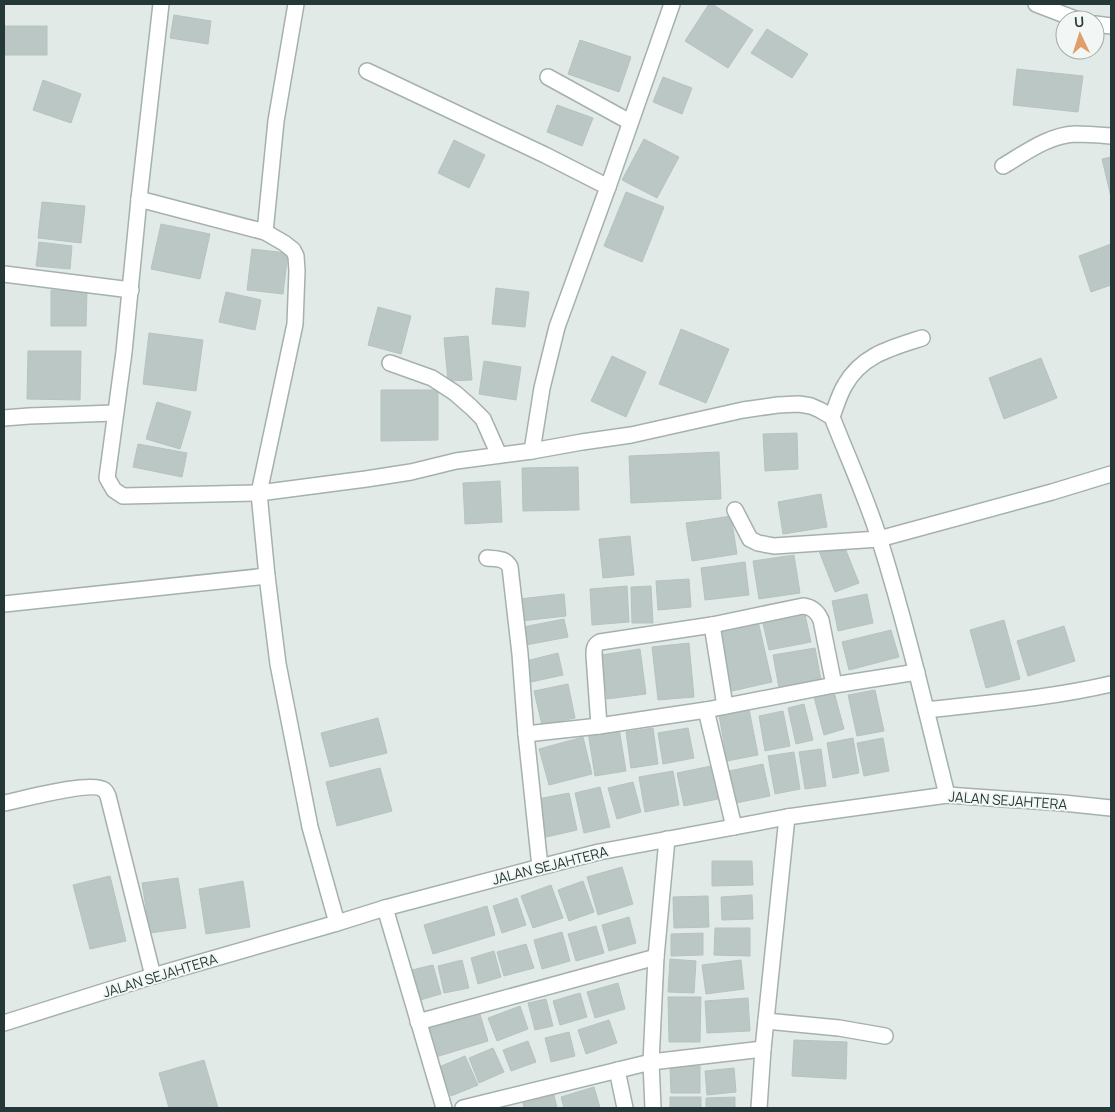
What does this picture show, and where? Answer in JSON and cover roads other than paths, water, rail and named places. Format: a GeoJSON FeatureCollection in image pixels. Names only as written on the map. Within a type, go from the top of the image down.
{"type":"FeatureCollection","features":[{"type":"Feature","properties":{"kind":"street"},"geometry":{"type":"LineString","coordinates":[[162,4],[139,199],[124,352],[107,478],[114,490],[123,496],[259,493],[410,472],[456,461],[631,435],[743,410],[778,405],[799,404],[811,406],[832,417],[880,539],[917,672],[947,794]]}},
{"type":"Feature","properties":{"kind":"street"},"geometry":{"type":"LineString","coordinates":[[265,232],[276,121],[296,4]]}},
{"type":"Feature","properties":{"kind":"street"},"geometry":{"type":"LineString","coordinates":[[532,451],[542,388],[557,327],[672,4]]}},
{"type":"Feature","properties":{"kind":"street"},"geometry":{"type":"LineString","coordinates":[[1036,4],[1055,11]]}},
{"type":"Feature","properties":{"kind":"street"},"geometry":{"type":"LineString","coordinates":[[367,71],[545,155],[608,187]]}},
{"type":"Feature","properties":{"kind":"street"},"geometry":{"type":"LineString","coordinates":[[548,77],[630,122]]}},
{"type":"Feature","properties":{"kind":"street"},"geometry":{"type":"LineString","coordinates":[[1003,166],[1039,144],[1060,137],[1075,134],[1111,136]]}},
{"type":"Feature","properties":{"kind":"street"},"geometry":{"type":"LineString","coordinates":[[139,199],[265,232],[284,243],[293,250],[296,256],[295,324],[259,493],[278,664],[310,827],[337,923]]}},
{"type":"Feature","properties":{"kind":"street"},"geometry":{"type":"LineString","coordinates":[[4,274],[131,290]]}},
{"type":"Feature","properties":{"kind":"street"},"geometry":{"type":"LineString","coordinates":[[832,417],[844,387],[856,369],[885,350],[922,338]]}},
{"type":"Feature","properties":{"kind":"street"},"geometry":{"type":"LineString","coordinates":[[390,363],[432,378],[471,407],[484,419],[498,455]]}},
{"type":"Feature","properties":{"kind":"street"},"geometry":{"type":"LineString","coordinates":[[4,418],[115,413]]}},
{"type":"Feature","properties":{"kind":"street"},"geometry":{"type":"LineString","coordinates":[[735,510],[750,539],[763,545],[774,546],[880,539],[1111,474]]}},
{"type":"Feature","properties":{"kind":"street"},"geometry":{"type":"LineString","coordinates":[[487,558],[505,560],[510,567],[540,866]]}},
{"type":"Feature","properties":{"kind":"street"},"geometry":{"type":"LineString","coordinates":[[4,604],[267,576]]}},
{"type":"Feature","properties":{"kind":"street"},"geometry":{"type":"LineString","coordinates":[[599,726],[594,655],[594,648],[597,644],[712,625],[803,606],[812,608],[821,620],[834,685]]}},
{"type":"Feature","properties":{"kind":"street"},"geometry":{"type":"LineString","coordinates":[[712,625],[725,706]]}},
{"type":"Feature","properties":{"kind":"street"},"geometry":{"type":"LineString","coordinates":[[526,734],[599,726],[706,710],[834,685],[917,672]]}},
{"type":"Feature","properties":{"kind":"street"},"geometry":{"type":"LineString","coordinates":[[926,710],[1018,700],[1091,689],[1111,684]]}},
{"type":"Feature","properties":{"kind":"street"},"geometry":{"type":"LineString","coordinates":[[706,710],[734,827]]}},
{"type":"Feature","properties":{"kind":"street"},"geometry":{"type":"LineString","coordinates":[[4,803],[71,788],[97,787],[104,790],[108,796],[153,976]]}},
{"type":"Feature","properties":{"kind":"street","name":"JALAN SEJAHTERA"},"geometry":{"type":"LineString","coordinates":[[4,1023],[153,976],[385,908],[599,852],[787,817],[947,794],[1111,808]]}},
{"type":"Feature","properties":{"kind":"street"},"geometry":{"type":"LineString","coordinates":[[759,1108],[762,1049],[787,817]]}},
{"type":"Feature","properties":{"kind":"street"},"geometry":{"type":"LineString","coordinates":[[653,1108],[651,1062],[656,958],[667,839]]}},
{"type":"Feature","properties":{"kind":"street"},"geometry":{"type":"LineString","coordinates":[[385,908],[444,1108]]}},
{"type":"Feature","properties":{"kind":"street"},"geometry":{"type":"LineString","coordinates":[[418,1022],[656,958]]}},
{"type":"Feature","properties":{"kind":"street"},"geometry":{"type":"LineString","coordinates":[[766,1021],[839,1028],[885,1036]]}},
{"type":"Feature","properties":{"kind":"street"},"geometry":{"type":"LineString","coordinates":[[463,1108],[651,1062],[762,1049]]}},
{"type":"Feature","properties":{"kind":"street"},"geometry":{"type":"LineString","coordinates":[[617,1070],[625,1108]]}}]}
